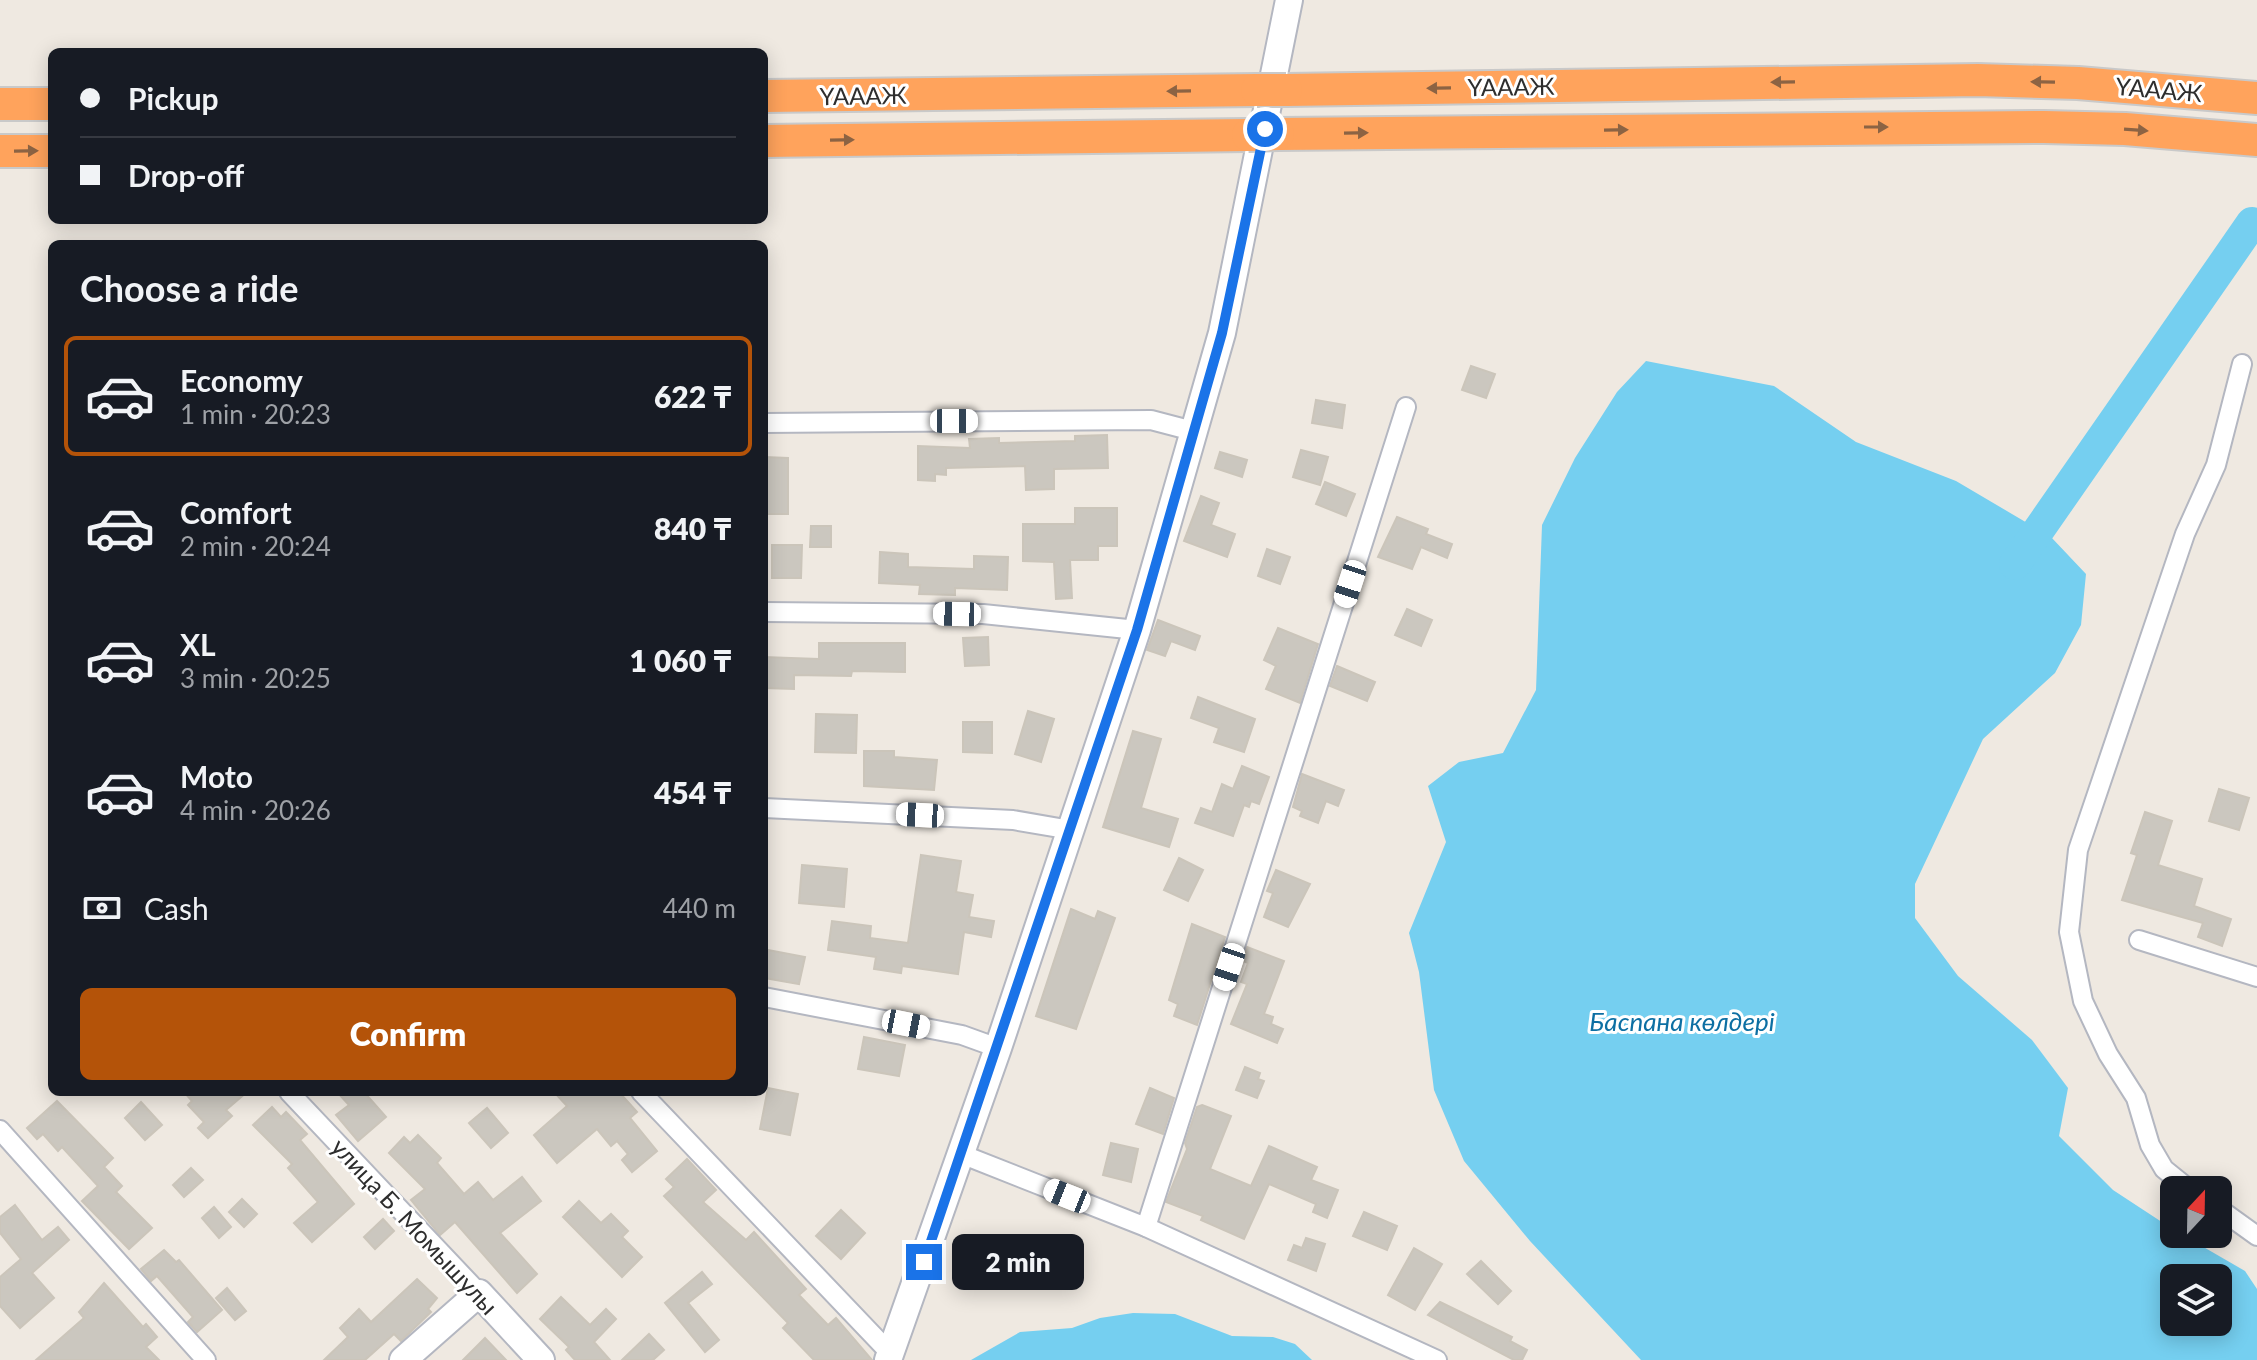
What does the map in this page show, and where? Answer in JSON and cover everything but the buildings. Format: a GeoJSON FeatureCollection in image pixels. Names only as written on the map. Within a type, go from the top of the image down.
{"type":"FeatureCollection","features":[{"type":"Feature","properties":{"kind":"highway","name":"ҮАААЖ"},"geometry":{"type":"LineString","coordinates":[[768,96],[1963,80],[2177,89],[2257,98]]}},
{"type":"Feature","properties":{"kind":"highway"},"geometry":{"type":"LineString","coordinates":[[0,104],[48,104]]}},
{"type":"Feature","properties":{"kind":"highway","name":"ҮАААЖ"},"geometry":{"type":"LineString","coordinates":[[768,141],[1881,127],[2173,132],[2257,140]]}},
{"type":"Feature","properties":{"kind":"highway"},"geometry":{"type":"LineString","coordinates":[[0,151],[48,151]]}},
{"type":"Feature","properties":{"kind":"main road"},"geometry":{"type":"LineString","coordinates":[[889,1356],[998,1048],[1137,630],[1222,333],[1289,0]]}},
{"type":"Feature","properties":{"kind":"main road"},"geometry":{"type":"LineString","coordinates":[[403,1360],[479,1293]]}},
{"type":"Feature","properties":{"kind":"main road","name":"улица Б. Момышулы"},"geometry":{"type":"LineString","coordinates":[[479,1293],[541,1360]]}},
{"type":"Feature","properties":{"kind":"street"},"geometry":{"type":"LineString","coordinates":[[2173,1176],[2164,1169],[2150,1145],[2136,1098],[2108,1054],[2083,1001],[2069,932],[2078,850],[2185,534],[2216,465],[2242,364]]}},
{"type":"Feature","properties":{"kind":"street"},"geometry":{"type":"LineString","coordinates":[[1146,1227],[1406,407]]}},
{"type":"Feature","properties":{"kind":"street"},"geometry":{"type":"LineString","coordinates":[[768,423],[1151,420],[1193,431]]}},
{"type":"Feature","properties":{"kind":"street"},"geometry":{"type":"LineString","coordinates":[[768,612],[983,614],[1137,630]]}},
{"type":"Feature","properties":{"kind":"street"},"geometry":{"type":"LineString","coordinates":[[768,808],[1013,820],[1071,830]]}},
{"type":"Feature","properties":{"kind":"street"},"geometry":{"type":"LineString","coordinates":[[2139,940],[2257,977]]}},
{"type":"Feature","properties":{"kind":"street"},"geometry":{"type":"LineString","coordinates":[[768,998],[962,1035],[998,1048]]}},
{"type":"Feature","properties":{"kind":"street","name":"улица Б. Момышулы"},"geometry":{"type":"LineString","coordinates":[[293,1096],[479,1293]]}},
{"type":"Feature","properties":{"kind":"street"},"geometry":{"type":"LineString","coordinates":[[645,1096],[889,1356]]}},
{"type":"Feature","properties":{"kind":"street"},"geometry":{"type":"LineString","coordinates":[[0,1130],[206,1360]]}},
{"type":"Feature","properties":{"kind":"street"},"geometry":{"type":"LineString","coordinates":[[961,1154],[1146,1227],[1437,1360]]}},
{"type":"Feature","properties":{"kind":"street"},"geometry":{"type":"LineString","coordinates":[[2232,1218],[2257,1236]]}},
{"type":"Feature","properties":{"kind":"water","name":"Баспана көлдері"},"geometry":{"type":"Polygon","coordinates":[[[1646,361],[1774,386],[1856,442],[1956,481],[2051,537],[2086,574],[2081,625],[2055,673],[1983,739],[1915,884],[1915,918],[1958,976],[2032,1040],[2068,1088],[2059,1136],[2113,1190],[2160,1221],[2160,1248],[2205,1248],[2245,1271],[2257,1289],[2257,1360],[1641,1360],[1530,1241],[1464,1161],[1434,1090],[1419,972],[1409,933],[1446,842],[1428,786],[1459,762],[1503,753],[1536,690],[1542,525],[1575,458],[1617,392],[1646,361]]]}},
{"type":"Feature","properties":{"kind":"water"},"geometry":{"type":"Polygon","coordinates":[[[1133,1313],[1175,1314],[1232,1336],[1273,1337],[1295,1344],[1312,1360],[971,1360],[1020,1332],[1072,1328],[1100,1318],[1133,1313]]]}},
{"type":"Feature","properties":{"kind":"waterway"},"geometry":{"type":"LineString","coordinates":[[2015,564],[2252,223]]}},
{"type":"Feature","properties":{"kind":"route"},"geometry":{"type":"LineString","coordinates":[[924,1262],[1137,630],[1222,333],[1265,129]]}}]}
